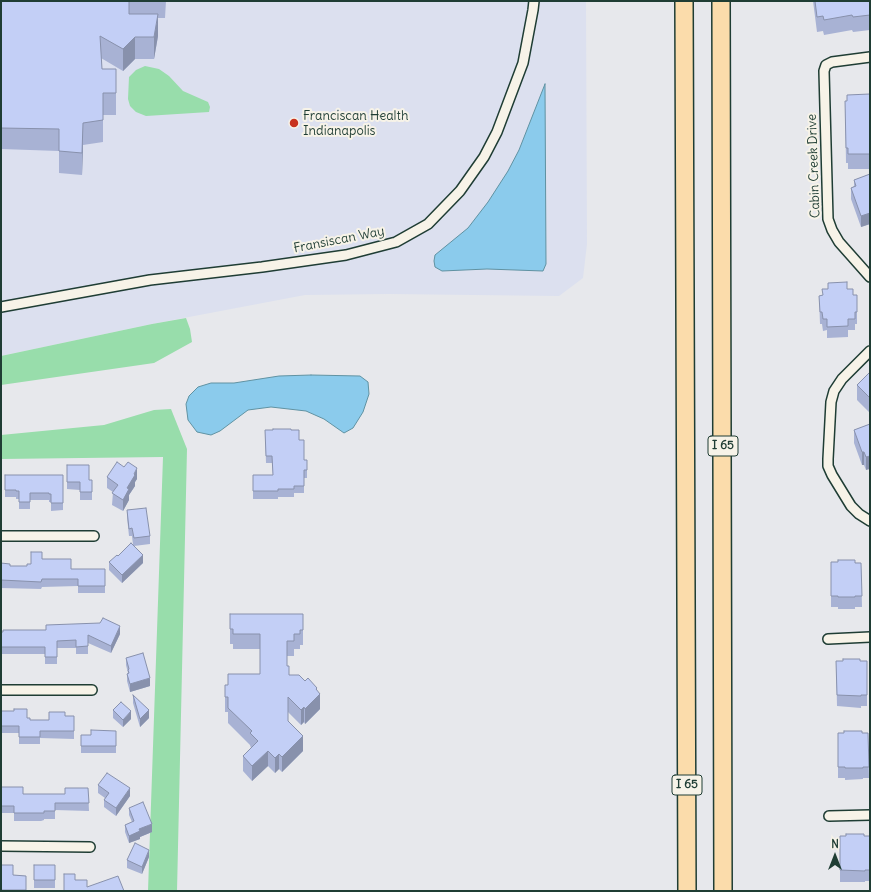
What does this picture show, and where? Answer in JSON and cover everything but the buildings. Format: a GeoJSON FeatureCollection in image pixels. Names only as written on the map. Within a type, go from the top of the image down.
{"type":"FeatureCollection","features":[{"type":"Feature","properties":{"kind":"highway","name":"I 65"},"geometry":{"type":"LineString","coordinates":[[684,1],[687,891]]}},
{"type":"Feature","properties":{"kind":"highway","name":"I 65"},"geometry":{"type":"LineString","coordinates":[[721,1],[724,891]]}},
{"type":"Feature","properties":{"kind":"street","name":"Fransiscan Way"},"geometry":{"type":"LineString","coordinates":[[1,307],[150,280],[262,267],[346,255],[396,242],[428,224],[460,191],[484,157],[497,132],[523,63],[534,1]]}},
{"type":"Feature","properties":{"kind":"street","name":"Cabin Creek Drive"},"geometry":{"type":"LineString","coordinates":[[870,57],[832,62],[826,65],[824,71],[828,219],[837,240],[870,277]]}},
{"type":"Feature","properties":{"kind":"street"},"geometry":{"type":"LineString","coordinates":[[868,520],[855,510],[847,500],[830,470],[828,459],[831,405],[834,391],[842,379],[870,351]]}},
{"type":"Feature","properties":{"kind":"street"},"geometry":{"type":"LineString","coordinates":[[1,536],[94,536]]}},
{"type":"Feature","properties":{"kind":"street"},"geometry":{"type":"LineString","coordinates":[[828,639],[870,637]]}},
{"type":"Feature","properties":{"kind":"street"},"geometry":{"type":"LineString","coordinates":[[1,690],[92,690]]}},
{"type":"Feature","properties":{"kind":"street"},"geometry":{"type":"LineString","coordinates":[[829,816],[870,815]]}},
{"type":"Feature","properties":{"kind":"street"},"geometry":{"type":"LineString","coordinates":[[1,846],[90,847]]}},
{"type":"Feature","properties":{"kind":"shaded area","name":"Franciscan Health Indianapolis"},"geometry":{"type":"Polygon","coordinates":[[[1,1],[586,1],[587,244],[583,278],[559,296],[389,294],[305,295],[152,324],[1,356],[1,1]]]}},
{"type":"Feature","properties":{"kind":"green space"},"geometry":{"type":"Polygon","coordinates":[[[145,66],[159,69],[169,76],[183,91],[208,102],[210,107],[209,112],[146,116],[136,112],[130,106],[128,99],[129,77],[136,70],[145,66]]]}},
{"type":"Feature","properties":{"kind":"green space"},"geometry":{"type":"Polygon","coordinates":[[[186,318],[190,329],[192,342],[154,363],[1,385],[1,356],[186,318]]]}},
{"type":"Feature","properties":{"kind":"green space"},"geometry":{"type":"Polygon","coordinates":[[[171,409],[187,449],[177,891],[148,891],[163,457],[1,459],[1,435],[104,425],[154,410],[171,409]]]}},
{"type":"Feature","properties":{"kind":"water"},"geometry":{"type":"Polygon","coordinates":[[[545,84],[546,264],[543,271],[487,269],[442,271],[435,267],[435,255],[468,228],[488,202],[508,171],[519,150],[545,84]]]}},
{"type":"Feature","properties":{"kind":"water"},"geometry":{"type":"Polygon","coordinates":[[[279,376],[360,376],[368,382],[369,394],[363,412],[353,428],[344,433],[324,419],[306,411],[271,407],[248,410],[220,431],[211,435],[197,432],[188,420],[186,404],[189,396],[198,387],[211,383],[234,383],[279,376]]]}},
{"type":"Feature","properties":{"kind":"place","name":"Franciscan Health Indianapolis"},"geometry":{"type":"Point","coordinates":[294,123]}}]}
